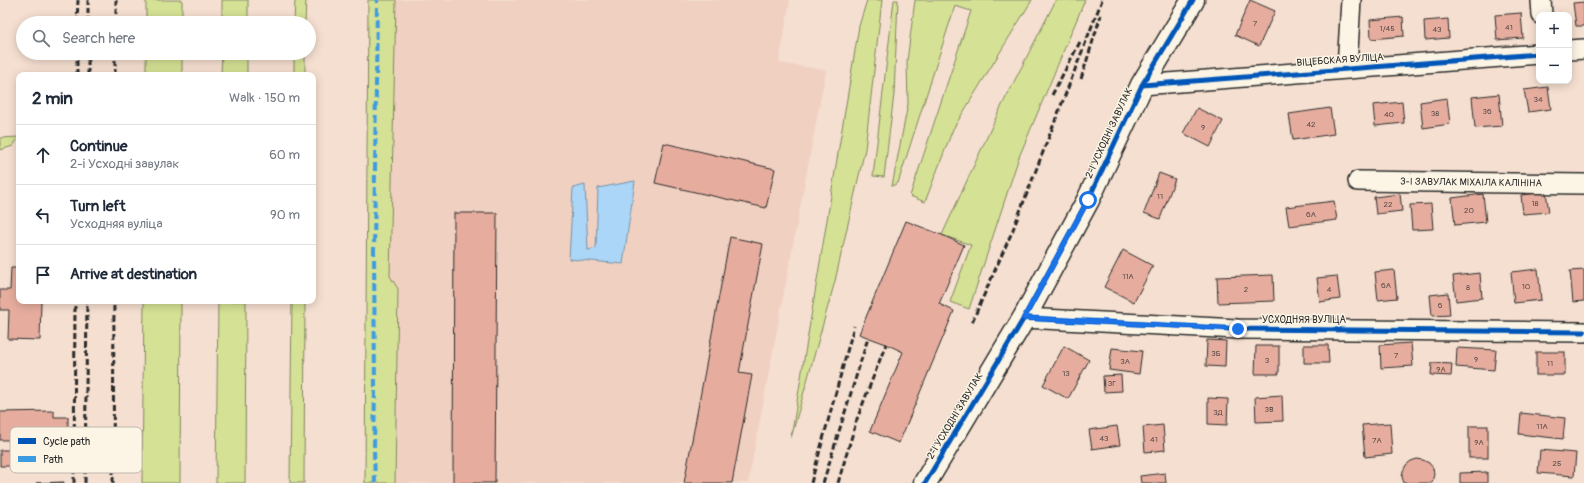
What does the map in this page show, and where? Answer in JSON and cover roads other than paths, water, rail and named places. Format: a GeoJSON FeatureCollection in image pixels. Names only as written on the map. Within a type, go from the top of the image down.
{"type":"FeatureCollection","features":[{"type":"Feature","properties":{"kind":"street","name":"2-І УСХОДНІ ЗАВУЛАК"},"geometry":{"type":"LineString","coordinates":[[925,483],[1024,318],[1088,200],[1142,85],[1193,0]]}},
{"type":"Feature","properties":{"kind":"street"},"geometry":{"type":"LineString","coordinates":[[1347,68],[1351,0]]}},
{"type":"Feature","properties":{"kind":"street"},"geometry":{"type":"LineString","coordinates":[[1541,0],[1542,12]]}},
{"type":"Feature","properties":{"kind":"street"},"geometry":{"type":"LineString","coordinates":[[1572,50],[1584,49]]}},
{"type":"Feature","properties":{"kind":"street","name":"ВІЦЕБСКАЯ ВУЛІЦА"},"geometry":{"type":"LineString","coordinates":[[1142,85],[1536,54]]}},
{"type":"Feature","properties":{"kind":"street","name":"3-І ЗАВУЛАК МІХАІЛА КАЛІНІНА"},"geometry":{"type":"LineString","coordinates":[[1358,181],[1584,184]]}},
{"type":"Feature","properties":{"kind":"street","name":"УСХОДНЯЯ ВУЛІЦА"},"geometry":{"type":"LineString","coordinates":[[1024,318],[1238,329],[1584,332]]}},
{"type":"Feature","properties":{"kind":"water"},"geometry":{"type":"Polygon","coordinates":[[[635,181],[623,264],[569,259],[573,188],[585,185],[588,250],[596,248],[598,188],[635,181]]]}},
{"type":"Feature","properties":{"kind":"railway"},"geometry":{"type":"LineString","coordinates":[[77,16],[78,0]]}},
{"type":"Feature","properties":{"kind":"railway"},"geometry":{"type":"LineString","coordinates":[[88,0],[88,16]]}},
{"type":"Feature","properties":{"kind":"railway"},"geometry":{"type":"LineString","coordinates":[[116,0],[116,16]]}},
{"type":"Feature","properties":{"kind":"railway"},"geometry":{"type":"LineString","coordinates":[[972,322],[1012,232],[1102,0]]}},
{"type":"Feature","properties":{"kind":"railway"},"geometry":{"type":"LineString","coordinates":[[1081,79],[1101,15]]}},
{"type":"Feature","properties":{"kind":"railway"},"geometry":{"type":"LineString","coordinates":[[1052,95],[1081,40]]}},
{"type":"Feature","properties":{"kind":"railway"},"geometry":{"type":"LineString","coordinates":[[77,60],[77,72]]}},
{"type":"Feature","properties":{"kind":"railway"},"geometry":{"type":"LineString","coordinates":[[88,60],[88,72]]}},
{"type":"Feature","properties":{"kind":"railway"},"geometry":{"type":"LineString","coordinates":[[115,60],[115,72]]}},
{"type":"Feature","properties":{"kind":"railway"},"geometry":{"type":"LineString","coordinates":[[74,427],[75,304]]}},
{"type":"Feature","properties":{"kind":"railway"},"geometry":{"type":"LineString","coordinates":[[86,427],[87,304]]}},
{"type":"Feature","properties":{"kind":"railway"},"geometry":{"type":"LineString","coordinates":[[113,427],[114,304]]}},
{"type":"Feature","properties":{"kind":"railway"},"geometry":{"type":"LineString","coordinates":[[811,483],[854,326]]}},
{"type":"Feature","properties":{"kind":"railway"},"geometry":{"type":"LineString","coordinates":[[823,483],[868,338]]}},
{"type":"Feature","properties":{"kind":"railway"},"geometry":{"type":"LineString","coordinates":[[838,483],[857,419],[886,344]]}},
{"type":"Feature","properties":{"kind":"railway"},"geometry":{"type":"LineString","coordinates":[[74,473],[74,483]]}},
{"type":"Feature","properties":{"kind":"railway"},"geometry":{"type":"LineString","coordinates":[[85,473],[85,483]]}},
{"type":"Feature","properties":{"kind":"railway"},"geometry":{"type":"LineString","coordinates":[[113,473],[113,483]]}}]}
